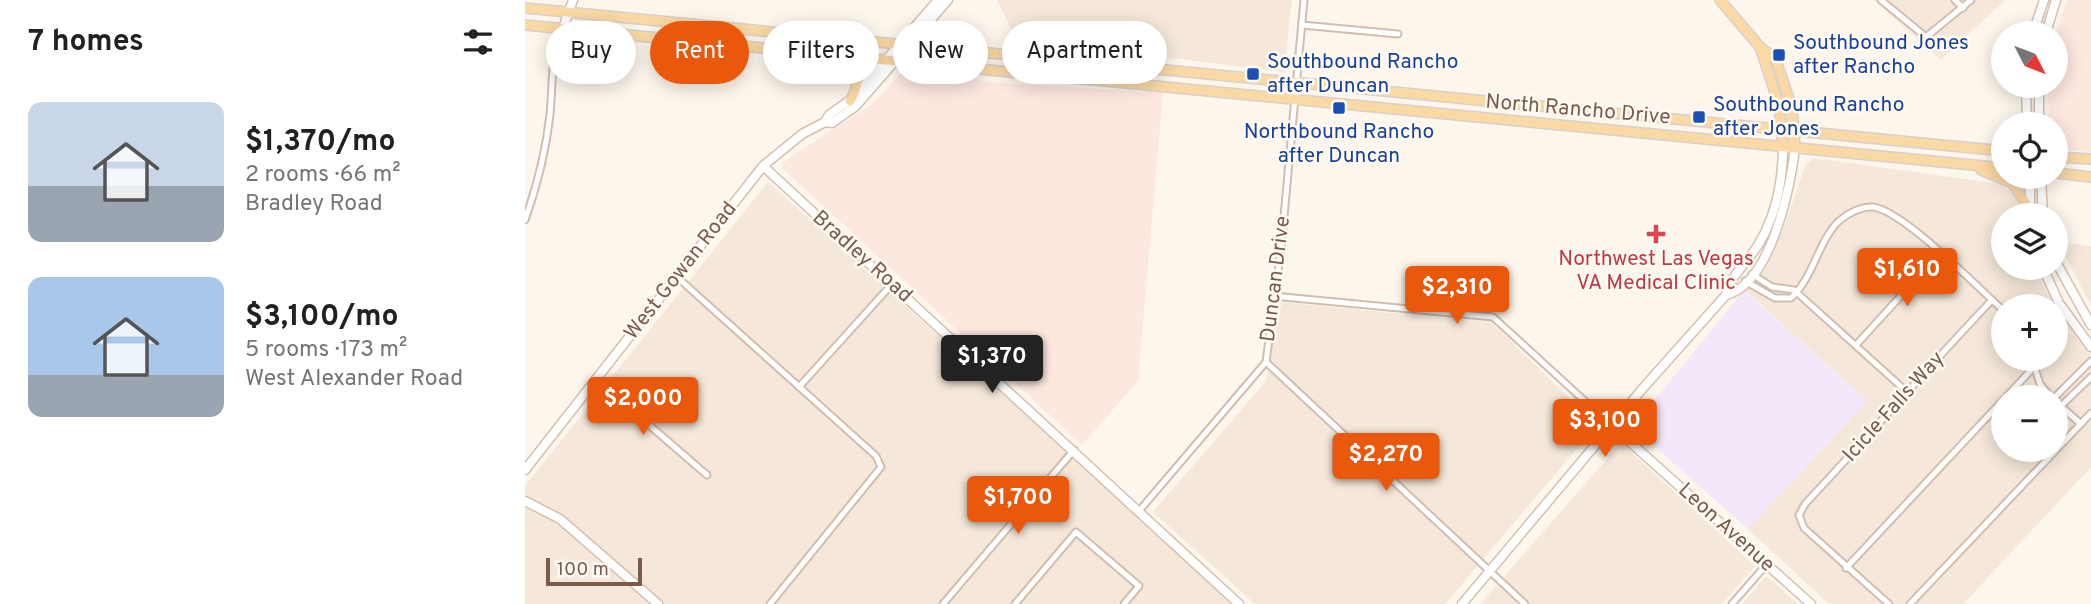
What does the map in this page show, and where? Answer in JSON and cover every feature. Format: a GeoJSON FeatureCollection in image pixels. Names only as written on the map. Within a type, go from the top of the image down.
{"type":"FeatureCollection","features":[{"type":"Feature","properties":{"kind":"main road"},"geometry":{"type":"LineString","coordinates":[[1720,0],[1760,47],[1776,60],[1786,84],[1796,132],[1795,147]]}},
{"type":"Feature","properties":{"kind":"main road","name":"North Rancho Drive"},"geometry":{"type":"LineString","coordinates":[[525,8],[893,43]]}},
{"type":"Feature","properties":{"kind":"main road","name":"North Rancho Drive"},"geometry":{"type":"LineString","coordinates":[[525,24],[546,26]]}},
{"type":"Feature","properties":{"kind":"main road","name":"North Rancho Drive"},"geometry":{"type":"LineString","coordinates":[[636,35],[763,47]]}},
{"type":"Feature","properties":{"kind":"main road"},"geometry":{"type":"LineString","coordinates":[[1760,47],[1783,130],[1783,146]]}},
{"type":"Feature","properties":{"kind":"main road","name":"North Rancho Drive"},"geometry":{"type":"LineString","coordinates":[[879,58],[893,60]]}},
{"type":"Feature","properties":{"kind":"main road","name":"North Rancho Drive"},"geometry":{"type":"LineString","coordinates":[[1167,70],[1991,150]]}},
{"type":"Feature","properties":{"kind":"main road"},"geometry":{"type":"LineString","coordinates":[[850,101],[857,84]]}},
{"type":"Feature","properties":{"kind":"main road","name":"North Rancho Drive"},"geometry":{"type":"LineString","coordinates":[[1138,84],[1991,167]]}},
{"type":"Feature","properties":{"kind":"main road"},"geometry":{"type":"LineString","coordinates":[[2068,158],[2091,159]]}},
{"type":"Feature","properties":{"kind":"main road"},"geometry":{"type":"LineString","coordinates":[[1962,164],[2012,183],[2025,203]]}},
{"type":"Feature","properties":{"kind":"main road"},"geometry":{"type":"LineString","coordinates":[[2068,174],[2091,177]]}},
{"type":"Feature","properties":{"kind":"street"},"geometry":{"type":"LineString","coordinates":[[566,21],[573,0]]}},
{"type":"Feature","properties":{"kind":"street","name":"West Gowan Road"},"geometry":{"type":"LineString","coordinates":[[920,21],[938,0]]}},
{"type":"Feature","properties":{"kind":"street","name":"West Gowan Road"},"geometry":{"type":"LineString","coordinates":[[931,21],[949,0]]}},
{"type":"Feature","properties":{"kind":"street","name":"Duncan Drive"},"geometry":{"type":"LineString","coordinates":[[1139,511],[1266,362],[1281,249],[1304,0]]}},
{"type":"Feature","properties":{"kind":"street"},"geometry":{"type":"LineString","coordinates":[[1881,0],[1919,34],[1927,37],[1971,0]]}},
{"type":"Feature","properties":{"kind":"street"},"geometry":{"type":"LineString","coordinates":[[1955,0],[1963,8]]}},
{"type":"Feature","properties":{"kind":"street"},"geometry":{"type":"LineString","coordinates":[[2038,21],[2044,0]]}},
{"type":"Feature","properties":{"kind":"street"},"geometry":{"type":"LineString","coordinates":[[2050,21],[2056,0]]}},
{"type":"Feature","properties":{"kind":"street"},"geometry":{"type":"LineString","coordinates":[[1302,25],[1398,33]]}},
{"type":"Feature","properties":{"kind":"street","name":"West Gowan Road"},"geometry":{"type":"LineString","coordinates":[[525,470],[763,166],[802,134],[825,122],[850,101],[893,52]]}},
{"type":"Feature","properties":{"kind":"street","name":"West Gowan Road"},"geometry":{"type":"LineString","coordinates":[[825,122],[832,123],[856,106],[893,65]]}},
{"type":"Feature","properties":{"kind":"street"},"geometry":{"type":"LineString","coordinates":[[525,220],[540,175],[553,84]]}},
{"type":"Feature","properties":{"kind":"street"},"geometry":{"type":"LineString","coordinates":[[1462,604],[1611,425],[1726,295],[1728,284],[1757,247],[1771,218],[1783,166],[1783,146]]}},
{"type":"Feature","properties":{"kind":"street"},"geometry":{"type":"LineString","coordinates":[[1726,295],[1735,293],[1752,274],[1770,245],[1786,206],[1795,147]]}},
{"type":"Feature","properties":{"kind":"street","name":"Bradley Road"},"geometry":{"type":"LineString","coordinates":[[763,166],[1240,604]]}},
{"type":"Feature","properties":{"kind":"street"},"geometry":{"type":"LineString","coordinates":[[1745,281],[1775,298],[1791,298],[1810,276],[1834,227],[1855,210],[1872,207],[1898,217],[1991,299]]}},
{"type":"Feature","properties":{"kind":"street"},"geometry":{"type":"LineString","coordinates":[[1856,345],[1939,254]]}},
{"type":"Feature","properties":{"kind":"street"},"geometry":{"type":"LineString","coordinates":[[1752,274],[1772,287],[1795,292],[1906,391]]}},
{"type":"Feature","properties":{"kind":"street"},"geometry":{"type":"LineString","coordinates":[[677,277],[876,456],[881,467],[880,473],[770,604]]}},
{"type":"Feature","properties":{"kind":"street"},"geometry":{"type":"LineString","coordinates":[[2048,280],[2059,303],[2091,347]]}},
{"type":"Feature","properties":{"kind":"street"},"geometry":{"type":"LineString","coordinates":[[2066,280],[2091,325]]}},
{"type":"Feature","properties":{"kind":"street"},"geometry":{"type":"LineString","coordinates":[[799,387],[892,284]]}},
{"type":"Feature","properties":{"kind":"street","name":"Leon Avenue"},"geometry":{"type":"LineString","coordinates":[[1273,296],[1493,317],[1811,604]]}},
{"type":"Feature","properties":{"kind":"street","name":"Icicle Falls Way"},"geometry":{"type":"LineString","coordinates":[[1846,568],[1804,528],[1799,515],[1805,504],[1883,421],[1906,391],[1991,301]]}},
{"type":"Feature","properties":{"kind":"street"},"geometry":{"type":"LineString","coordinates":[[2068,387],[2091,361]]}},
{"type":"Feature","properties":{"kind":"street"},"geometry":{"type":"LineString","coordinates":[[1266,362],[1525,604]]}},
{"type":"Feature","properties":{"kind":"street"},"geometry":{"type":"LineString","coordinates":[[2017,385],[2030,371]]}},
{"type":"Feature","properties":{"kind":"street"},"geometry":{"type":"LineString","coordinates":[[2068,393],[2091,377]]}},
{"type":"Feature","properties":{"kind":"street"},"geometry":{"type":"LineString","coordinates":[[596,379],[707,475]]}},
{"type":"Feature","properties":{"kind":"street"},"geometry":{"type":"LineString","coordinates":[[2068,412],[2081,424]]}},
{"type":"Feature","properties":{"kind":"street"},"geometry":{"type":"LineString","coordinates":[[1889,604],[1846,568],[1991,413]]}},
{"type":"Feature","properties":{"kind":"street"},"geometry":{"type":"LineString","coordinates":[[1910,604],[2091,413]]}},
{"type":"Feature","properties":{"kind":"street"},"geometry":{"type":"LineString","coordinates":[[943,604],[1074,450]]}},
{"type":"Feature","properties":{"kind":"street"},"geometry":{"type":"LineString","coordinates":[[525,502],[560,519],[658,604]]}},
{"type":"Feature","properties":{"kind":"street"},"geometry":{"type":"LineString","coordinates":[[1015,604],[1076,532],[1139,586],[1124,604]]}},
{"type":"Feature","properties":{"kind":"street"},"geometry":{"type":"LineString","coordinates":[[1732,604],[1767,564]]}},
{"type":"Feature","properties":{"kind":"shaded area"},"geometry":{"type":"Polygon","coordinates":[[[997,0],[1292,0],[1284,72],[1167,58],[1167,21],[1007,21],[997,0]]]}},
{"type":"Feature","properties":{"kind":"shaded area"},"geometry":{"type":"Polygon","coordinates":[[[1874,0],[2005,0],[1941,60],[1874,0]]]}},
{"type":"Feature","properties":{"kind":"shaded area"},"geometry":{"type":"Polygon","coordinates":[[[2067,0],[2091,0],[2091,152],[2068,150],[2068,112],[2049,112],[2048,98],[2069,98],[2069,21],[2060,21],[2067,0]]]}},
{"type":"Feature","properties":{"kind":"shaded area"},"geometry":{"type":"Polygon","coordinates":[[[893,82],[893,84],[988,82],[1163,93],[1138,381],[1082,445],[782,168],[783,163],[801,150],[870,106],[893,82]]]}},
{"type":"Feature","properties":{"kind":"shaded area"},"geometry":{"type":"Polygon","coordinates":[[[1814,158],[1991,183],[1991,189],[2007,189],[2015,195],[2018,203],[1991,203],[1991,280],[2041,280],[2048,294],[1991,294],[1991,371],[2068,371],[2068,326],[2091,356],[2091,467],[1963,604],[1829,604],[1748,529],[1867,401],[1745,290],[1784,228],[1805,166],[1814,158]]]}},
{"type":"Feature","properties":{"kind":"shaded area"},"geometry":{"type":"Polygon","coordinates":[[[768,182],[1233,604],[525,604],[525,486],[768,182]]]}},
{"type":"Feature","properties":{"kind":"shaded area"},"geometry":{"type":"Polygon","coordinates":[[[2068,244],[2091,246],[2091,306],[2068,261],[2068,244]]]}},
{"type":"Feature","properties":{"kind":"shaded area"},"geometry":{"type":"Polygon","coordinates":[[[1744,290],[1867,401],[1748,529],[1637,431],[1635,424],[1744,290]]]}},
{"type":"Feature","properties":{"kind":"shaded area"},"geometry":{"type":"Polygon","coordinates":[[[1281,302],[1492,323],[1597,425],[1445,604],[1255,604],[1153,512],[1266,381],[1281,302]]]}},
{"type":"Feature","properties":{"kind":"shaded area"},"geometry":{"type":"Polygon","coordinates":[[[1621,443],[1755,566],[1722,604],[1480,604],[1621,443]]]}},
{"type":"Feature","properties":{"kind":"shaded area"},"geometry":{"type":"Polygon","coordinates":[[[1766,576],[1798,604],[1742,604],[1766,576]]]}},
{"type":"Feature","properties":{"kind":"place","name":"Southbound Jones after Rancho"},"geometry":{"type":"Point","coordinates":[1779,55]}},
{"type":"Feature","properties":{"kind":"place","name":"Southbound Rancho after Duncan"},"geometry":{"type":"Point","coordinates":[1253,74]}},
{"type":"Feature","properties":{"kind":"place","name":"Northbound Rancho after Duncan"},"geometry":{"type":"Point","coordinates":[1339,108]}},
{"type":"Feature","properties":{"kind":"place","name":"Southbound Rancho after Jones"},"geometry":{"type":"Point","coordinates":[1699,117]}},
{"type":"Feature","properties":{"kind":"place","name":"Northwest Las Vegas VA Medical Clinic"},"geometry":{"type":"Point","coordinates":[1656,234]}}]}
